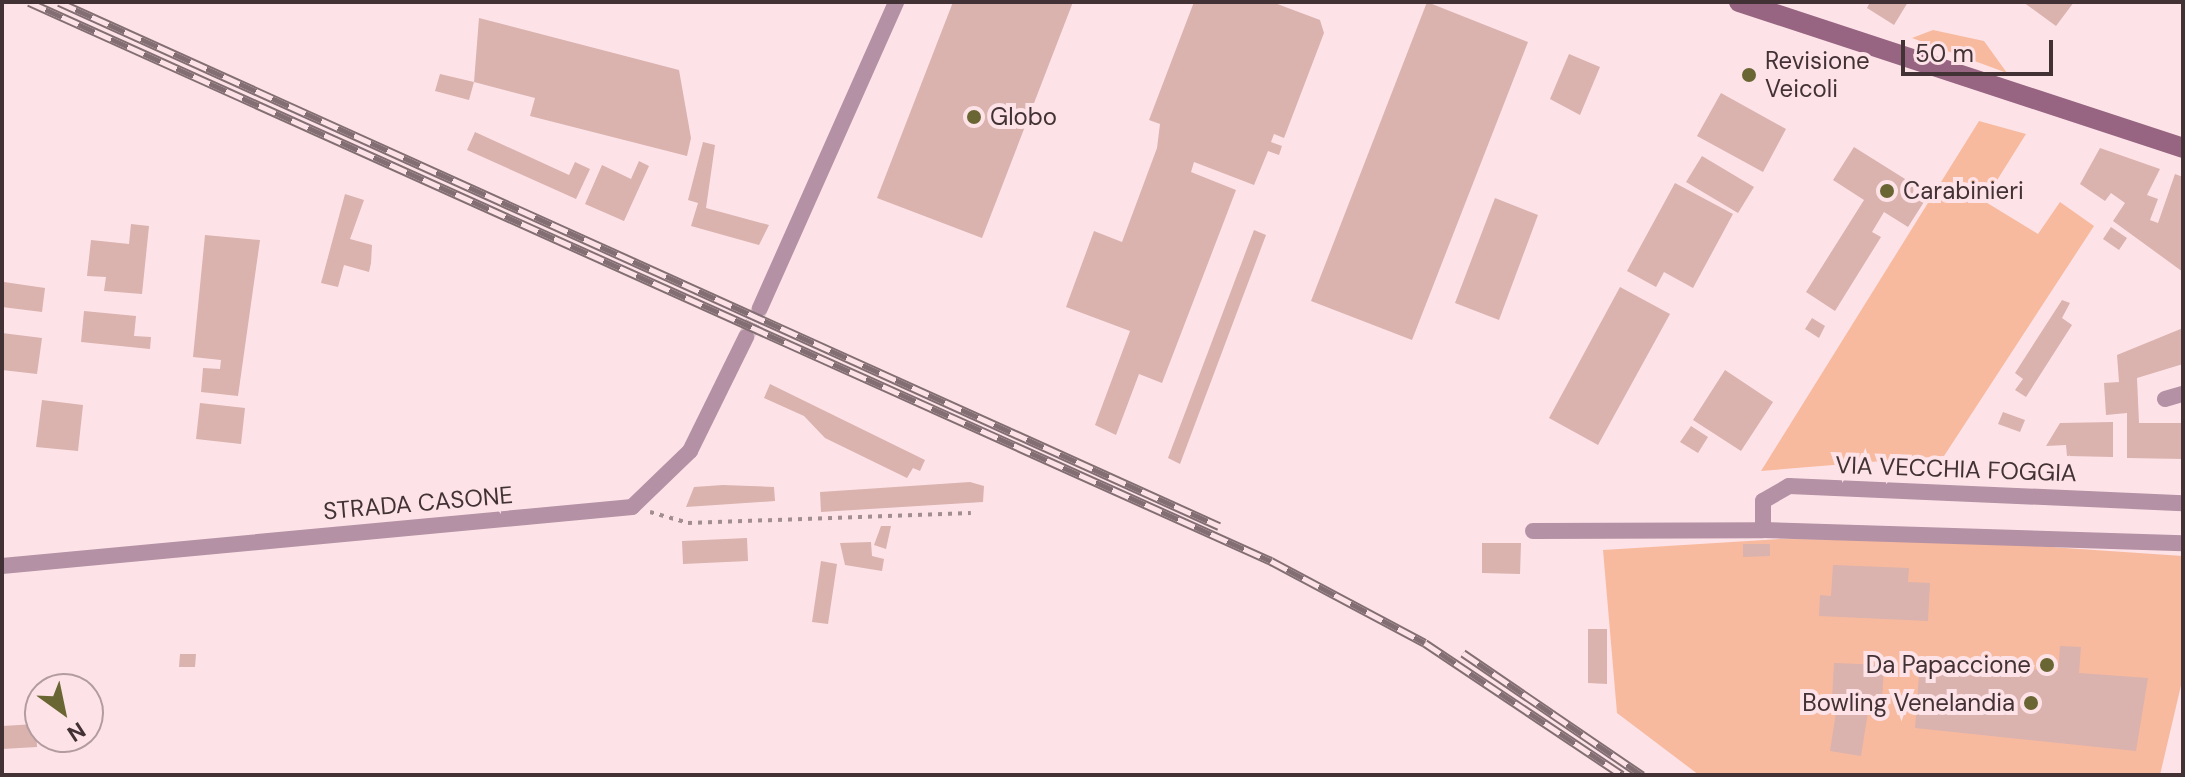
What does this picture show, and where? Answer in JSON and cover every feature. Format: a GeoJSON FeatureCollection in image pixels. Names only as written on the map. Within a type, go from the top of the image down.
{"type":"FeatureCollection","features":[{"type":"Feature","properties":{"kind":"main road"},"geometry":{"type":"LineString","coordinates":[[1739,2],[2183,148]]}},
{"type":"Feature","properties":{"kind":"street"},"geometry":{"type":"LineString","coordinates":[[760,308],[896,2]]}},
{"type":"Feature","properties":{"kind":"street"},"geometry":{"type":"LineString","coordinates":[[632,507],[690,451],[746,337]]}},
{"type":"Feature","properties":{"kind":"street"},"geometry":{"type":"LineString","coordinates":[[2165,399],[2183,394]]}},
{"type":"Feature","properties":{"kind":"street","name":"VIA VECCHIA FOGGIA"},"geometry":{"type":"LineString","coordinates":[[1763,530],[1763,501],[1773,488],[1789,486],[2183,503]]}},
{"type":"Feature","properties":{"kind":"street","name":"STRADA CASONE"},"geometry":{"type":"LineString","coordinates":[[2,566],[632,507]]}},
{"type":"Feature","properties":{"kind":"street"},"geometry":{"type":"LineString","coordinates":[[1533,531],[1763,530],[2183,543]]}},
{"type":"Feature","properties":{"kind":"path"},"geometry":{"type":"LineString","coordinates":[[632,507],[688,523],[971,513]]}},
{"type":"Feature","properties":{"kind":"shaded area"},"geometry":{"type":"Polygon","coordinates":[[[1933,30],[1984,41],[2007,73],[1912,38],[1933,30]]]}},
{"type":"Feature","properties":{"kind":"shaded area"},"geometry":{"type":"Polygon","coordinates":[[[1979,121],[2026,134],[1984,201],[2038,234],[2060,202],[2094,226],[1944,456],[1761,471],[1979,121]]]}},
{"type":"Feature","properties":{"kind":"shaded area","name":"Da Papaccione"},"geometry":{"type":"Polygon","coordinates":[[[1780,539],[1945,540],[2183,556],[2183,677],[2160,775],[1699,775],[1617,713],[1603,550],[1780,539]]]}},
{"type":"Feature","properties":{"kind":"building"},"geometry":{"type":"Polygon","coordinates":[[[953,2],[1073,2],[982,238],[877,198],[953,2]]]}},
{"type":"Feature","properties":{"kind":"building"},"geometry":{"type":"Polygon","coordinates":[[[1194,2],[1272,2],[1320,20],[1324,33],[1284,138],[1274,134],[1271,142],[1282,146],[1279,155],[1268,151],[1254,185],[1194,162],[1191,172],[1236,190],[1162,383],[1139,374],[1116,435],[1095,425],[1130,331],[1066,307],[1094,231],[1122,242],[1157,148],[1160,124],[1149,120],[1194,2]]]}},
{"type":"Feature","properties":{"kind":"building"},"geometry":{"type":"Polygon","coordinates":[[[1427,2],[1528,42],[1412,340],[1311,301],[1427,2]]]}},
{"type":"Feature","properties":{"kind":"building"},"geometry":{"type":"Polygon","coordinates":[[[1870,2],[1908,2],[1894,25],[1867,8],[1870,2]]]}},
{"type":"Feature","properties":{"kind":"building"},"geometry":{"type":"Polygon","coordinates":[[[2023,2],[2074,2],[2056,26],[2023,2]]]}},
{"type":"Feature","properties":{"kind":"building"},"geometry":{"type":"Polygon","coordinates":[[[479,18],[679,70],[691,138],[687,156],[530,116],[535,98],[474,82],[479,18]]]}},
{"type":"Feature","properties":{"kind":"building"},"geometry":{"type":"Polygon","coordinates":[[[1569,54],[1600,67],[1580,115],[1550,99],[1569,54]]]}},
{"type":"Feature","properties":{"kind":"building"},"geometry":{"type":"Polygon","coordinates":[[[440,74],[474,82],[469,100],[435,91],[440,74]]]}},
{"type":"Feature","properties":{"kind":"building"},"geometry":{"type":"Polygon","coordinates":[[[1721,93],[1786,129],[1763,172],[1697,136],[1721,93]]]}},
{"type":"Feature","properties":{"kind":"building"},"geometry":{"type":"Polygon","coordinates":[[[475,132],[569,175],[575,162],[590,169],[576,199],[467,150],[475,132]]]}},
{"type":"Feature","properties":{"kind":"building"},"geometry":{"type":"Polygon","coordinates":[[[703,142],[715,145],[706,208],[769,225],[759,245],[691,226],[698,203],[688,200],[703,142]]]}},
{"type":"Feature","properties":{"kind":"building"},"geometry":{"type":"Polygon","coordinates":[[[1854,147],[1929,194],[1908,227],[1884,212],[1872,232],[1881,237],[1835,311],[1806,292],[1864,200],[1833,180],[1854,147]]]}},
{"type":"Feature","properties":{"kind":"building"},"geometry":{"type":"Polygon","coordinates":[[[2100,148],[2160,169],[2147,195],[2158,199],[2150,220],[2158,223],[2175,174],[2183,177],[2183,272],[2113,221],[2125,203],[2111,193],[2105,201],[2080,184],[2100,148]]]}},
{"type":"Feature","properties":{"kind":"building"},"geometry":{"type":"Polygon","coordinates":[[[1702,156],[1754,187],[1738,213],[1686,182],[1702,156]]]}},
{"type":"Feature","properties":{"kind":"building"},"geometry":{"type":"Polygon","coordinates":[[[639,161],[649,166],[624,221],[585,204],[602,165],[631,179],[639,161]]]}},
{"type":"Feature","properties":{"kind":"building"},"geometry":{"type":"Polygon","coordinates":[[[1675,183],[1733,214],[1693,288],[1664,272],[1656,287],[1627,271],[1675,183]]]}},
{"type":"Feature","properties":{"kind":"building"},"geometry":{"type":"Polygon","coordinates":[[[345,194],[364,200],[350,239],[372,245],[371,263],[369,272],[344,265],[338,287],[321,283],[345,194]]]}},
{"type":"Feature","properties":{"kind":"building"},"geometry":{"type":"Polygon","coordinates":[[[1495,198],[1538,215],[1499,320],[1455,303],[1495,198]]]}},
{"type":"Feature","properties":{"kind":"building"},"geometry":{"type":"Polygon","coordinates":[[[131,224],[149,226],[142,294],[104,291],[106,277],[87,276],[91,240],[129,244],[131,224]]]}},
{"type":"Feature","properties":{"kind":"building"},"geometry":{"type":"Polygon","coordinates":[[[2111,227],[2127,238],[2119,250],[2103,239],[2111,227]]]}},
{"type":"Feature","properties":{"kind":"building"},"geometry":{"type":"Polygon","coordinates":[[[1254,230],[1266,235],[1180,464],[1168,458],[1254,230]]]}},
{"type":"Feature","properties":{"kind":"building"},"geometry":{"type":"Polygon","coordinates":[[[205,235],[260,240],[238,396],[201,392],[203,368],[220,369],[221,360],[193,357],[205,235]]]}},
{"type":"Feature","properties":{"kind":"building"},"geometry":{"type":"Polygon","coordinates":[[[4,282],[45,288],[42,312],[2,307],[4,282]]]}},
{"type":"Feature","properties":{"kind":"building"},"geometry":{"type":"Polygon","coordinates":[[[1620,287],[1670,314],[1598,445],[1549,418],[1620,287]]]}},
{"type":"Feature","properties":{"kind":"building"},"geometry":{"type":"Polygon","coordinates":[[[2062,300],[2070,303],[2062,318],[2072,325],[2026,397],[2015,390],[2023,379],[2015,373],[2062,300]]]}},
{"type":"Feature","properties":{"kind":"building"},"geometry":{"type":"Polygon","coordinates":[[[84,311],[136,316],[134,336],[151,337],[150,349],[81,342],[84,311]]]}},
{"type":"Feature","properties":{"kind":"building"},"geometry":{"type":"Polygon","coordinates":[[[1812,318],[1825,326],[1819,338],[1805,329],[1812,318]]]}},
{"type":"Feature","properties":{"kind":"building"},"geometry":{"type":"Polygon","coordinates":[[[2183,328],[2183,364],[2137,378],[2139,423],[2183,423],[2183,459],[2127,458],[2127,413],[2106,415],[2104,383],[2119,382],[2117,355],[2183,328]]]}},
{"type":"Feature","properties":{"kind":"building"},"geometry":{"type":"Polygon","coordinates":[[[2,333],[42,338],[37,374],[2,370],[2,333]]]}},
{"type":"Feature","properties":{"kind":"building"},"geometry":{"type":"Polygon","coordinates":[[[1725,370],[1773,402],[1741,451],[1693,420],[1725,370]]]}},
{"type":"Feature","properties":{"kind":"building"},"geometry":{"type":"Polygon","coordinates":[[[770,384],[925,460],[920,471],[913,468],[907,478],[825,438],[804,416],[764,398],[770,384]]]}},
{"type":"Feature","properties":{"kind":"building"},"geometry":{"type":"Polygon","coordinates":[[[42,400],[83,405],[78,451],[36,447],[42,400]]]}},
{"type":"Feature","properties":{"kind":"building"},"geometry":{"type":"Polygon","coordinates":[[[200,403],[245,408],[241,444],[196,439],[200,403]]]}},
{"type":"Feature","properties":{"kind":"building"},"geometry":{"type":"Polygon","coordinates":[[[2003,412],[2025,420],[2020,432],[1998,424],[2003,412]]]}},
{"type":"Feature","properties":{"kind":"building"},"geometry":{"type":"Polygon","coordinates":[[[2113,422],[2113,457],[2067,456],[2066,445],[2046,446],[2060,423],[2113,422]]]}},
{"type":"Feature","properties":{"kind":"building"},"geometry":{"type":"Polygon","coordinates":[[[1691,426],[1708,437],[1698,453],[1680,442],[1691,426]]]}},
{"type":"Feature","properties":{"kind":"building"},"geometry":{"type":"Polygon","coordinates":[[[970,482],[984,486],[983,502],[821,512],[820,492],[970,482]]]}},
{"type":"Feature","properties":{"kind":"building"},"geometry":{"type":"Polygon","coordinates":[[[694,487],[774,487],[775,501],[686,507],[694,487]]]}},
{"type":"Feature","properties":{"kind":"building"},"geometry":{"type":"Polygon","coordinates":[[[881,526],[891,526],[886,549],[874,545],[881,526]]]}},
{"type":"Feature","properties":{"kind":"building"},"geometry":{"type":"Polygon","coordinates":[[[747,538],[748,561],[683,564],[682,541],[747,538]]]}},
{"type":"Feature","properties":{"kind":"building"},"geometry":{"type":"Polygon","coordinates":[[[871,542],[872,556],[884,559],[882,571],[845,565],[840,543],[871,542]]]}},
{"type":"Feature","properties":{"kind":"building"},"geometry":{"type":"Polygon","coordinates":[[[1482,543],[1521,543],[1520,574],[1482,573],[1482,543]]]}},
{"type":"Feature","properties":{"kind":"building"},"geometry":{"type":"Polygon","coordinates":[[[1743,544],[1770,544],[1770,556],[1743,557],[1743,544]]]}},
{"type":"Feature","properties":{"kind":"building"},"geometry":{"type":"Polygon","coordinates":[[[821,561],[837,564],[828,624],[812,622],[821,561]]]}},
{"type":"Feature","properties":{"kind":"building"},"geometry":{"type":"Polygon","coordinates":[[[1833,565],[1909,568],[1908,582],[1930,583],[1928,621],[1819,616],[1820,595],[1831,596],[1833,565]]]}},
{"type":"Feature","properties":{"kind":"building"},"geometry":{"type":"Polygon","coordinates":[[[1588,629],[1607,629],[1607,684],[1588,683],[1588,629]]]}},
{"type":"Feature","properties":{"kind":"building","name":"Bowling Venelandia"},"geometry":{"type":"Polygon","coordinates":[[[2060,646],[2081,647],[2079,673],[2148,678],[2136,751],[1915,728],[1920,662],[2058,671],[2060,646]]]}},
{"type":"Feature","properties":{"kind":"building"},"geometry":{"type":"Polygon","coordinates":[[[180,654],[196,654],[195,667],[179,667],[180,654]]]}},
{"type":"Feature","properties":{"kind":"building"},"geometry":{"type":"Polygon","coordinates":[[[1834,663],[1884,665],[1882,701],[1832,699],[1834,663]]]}},
{"type":"Feature","properties":{"kind":"building"},"geometry":{"type":"Polygon","coordinates":[[[1837,706],[1868,712],[1861,756],[1830,751],[1837,706]]]}},
{"type":"Feature","properties":{"kind":"building"},"geometry":{"type":"Polygon","coordinates":[[[24,725],[24,748],[2,749],[2,726],[24,725]]]}},
{"type":"Feature","properties":{"kind":"tunnel"},"geometry":{"type":"LineString","coordinates":[[746,337],[760,308]]}},
{"type":"Feature","properties":{"kind":"railway"},"geometry":{"type":"LineString","coordinates":[[29,2],[1271,561],[1425,643],[1622,775]]}},
{"type":"Feature","properties":{"kind":"railway"},"geometry":{"type":"LineString","coordinates":[[59,2],[1219,526]]}},
{"type":"Feature","properties":{"kind":"railway"},"geometry":{"type":"LineString","coordinates":[[1463,653],[1642,775]]}},
{"type":"Feature","properties":{"kind":"place","name":"Revisione Veicoli"},"geometry":{"type":"Point","coordinates":[1749,75]}},
{"type":"Feature","properties":{"kind":"place","name":"Globo"},"geometry":{"type":"Point","coordinates":[974,117]}},
{"type":"Feature","properties":{"kind":"place","name":"Carabinieri"},"geometry":{"type":"Point","coordinates":[1887,191]}},
{"type":"Feature","properties":{"kind":"place","name":"Da Papaccione"},"geometry":{"type":"Point","coordinates":[2047,665]}},
{"type":"Feature","properties":{"kind":"place","name":"Bowling Venelandia"},"geometry":{"type":"Point","coordinates":[2031,703]}}]}
